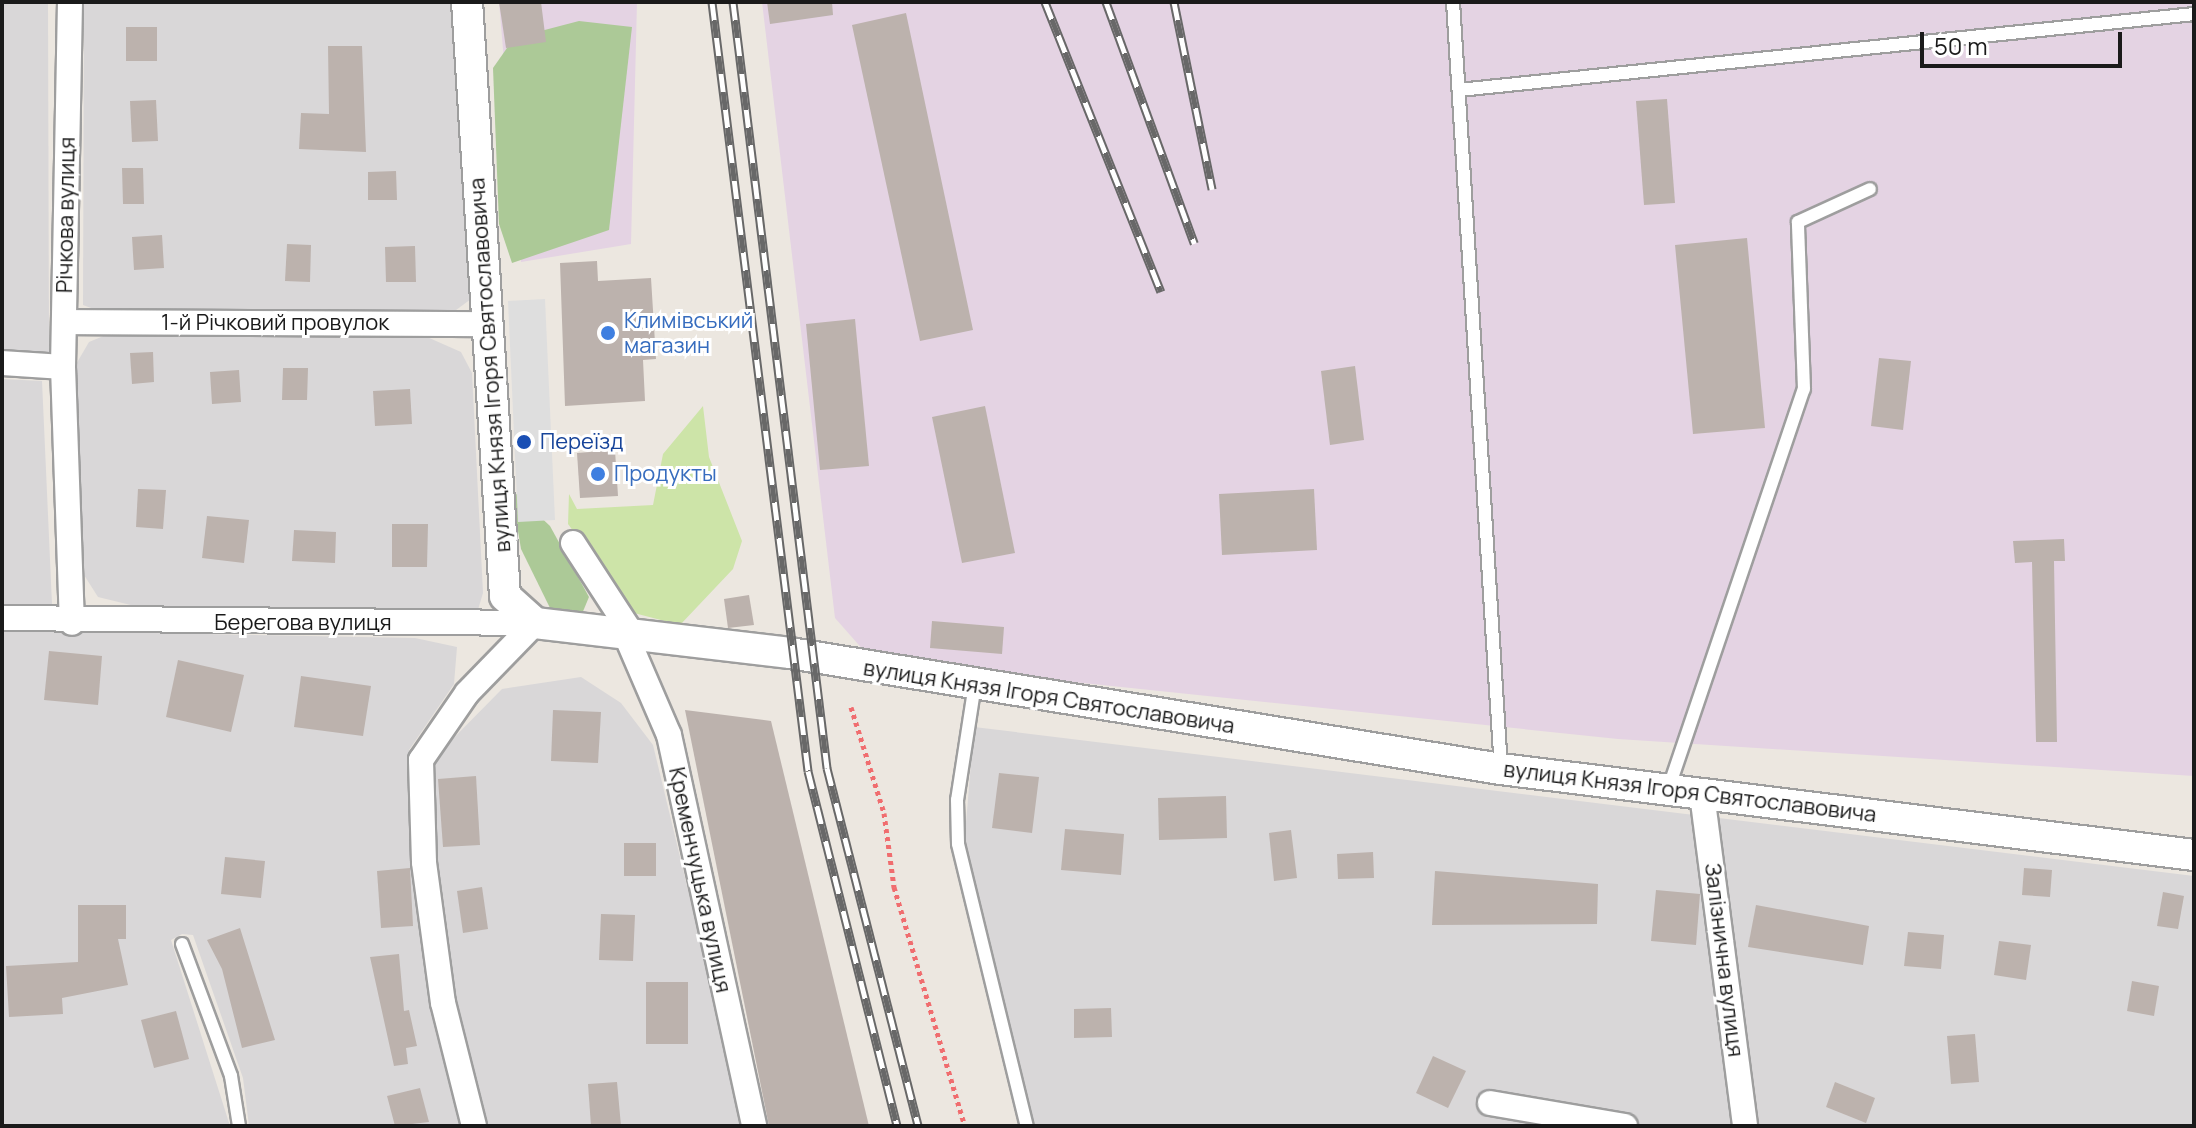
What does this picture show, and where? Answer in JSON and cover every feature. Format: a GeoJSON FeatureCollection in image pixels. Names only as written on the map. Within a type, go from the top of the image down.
{"type":"FeatureCollection","features":[{"type":"Feature","properties":{"kind":"street","name":"Річкова вулиця"},"geometry":{"type":"LineString","coordinates":[[63,367],[70,2]]}},
{"type":"Feature","properties":{"kind":"street","name":"вулиця Князя Ігоря Святославовича"},"geometry":{"type":"LineString","coordinates":[[467,2],[505,596],[535,623],[632,640],[790,653],[1501,769],[2194,855]]}},
{"type":"Feature","properties":{"kind":"street","name":"1-й Річковий провулок"},"geometry":{"type":"LineString","coordinates":[[64,322],[487,324]]}},
{"type":"Feature","properties":{"kind":"street"},"geometry":{"type":"LineString","coordinates":[[2,363],[63,367],[72,623]]}},
{"type":"Feature","properties":{"kind":"street","name":"Кременчуцька вулиця"},"geometry":{"type":"LineString","coordinates":[[573,543],[632,640],[669,735],[754,1126]]}},
{"type":"Feature","properties":{"kind":"street","name":"Берегова вулиця"},"geometry":{"type":"LineString","coordinates":[[2,618],[72,623],[535,623]]}},
{"type":"Feature","properties":{"kind":"street"},"geometry":{"type":"LineString","coordinates":[[474,1126],[443,1003],[424,862],[421,760],[467,693],[535,623]]}},
{"type":"Feature","properties":{"kind":"street","name":"Залізнична вулиця"},"geometry":{"type":"LineString","coordinates":[[1702,794],[1745,1126]]}},
{"type":"Feature","properties":{"kind":"street"},"geometry":{"type":"LineString","coordinates":[[1490,1103],[1625,1126]]}},
{"type":"Feature","properties":{"kind":"lane"},"geometry":{"type":"LineString","coordinates":[[1453,2],[1501,769]]}},
{"type":"Feature","properties":{"kind":"lane"},"geometry":{"type":"LineString","coordinates":[[1459,90],[2194,14]]}},
{"type":"Feature","properties":{"kind":"lane"},"geometry":{"type":"LineString","coordinates":[[1668,790],[1804,389],[1798,222],[1870,189]]}},
{"type":"Feature","properties":{"kind":"lane"},"geometry":{"type":"LineString","coordinates":[[975,684],[957,800],[958,844],[1027,1126]]}},
{"type":"Feature","properties":{"kind":"lane"},"geometry":{"type":"LineString","coordinates":[[182,944],[231,1076],[239,1126]]}},
{"type":"Feature","properties":{"kind":"path"},"geometry":{"type":"LineString","coordinates":[[851,707],[884,813],[894,887],[965,1126]]}},
{"type":"Feature","properties":{"kind":"shaded area"},"geometry":{"type":"Polygon","coordinates":[[[2,2],[48,2],[49,354],[2,352],[2,2]]]}},
{"type":"Feature","properties":{"kind":"shaded area"},"geometry":{"type":"Polygon","coordinates":[[[84,2],[457,2],[476,280],[471,299],[452,313],[110,315],[83,305],[84,2]]]}},
{"type":"Feature","properties":{"kind":"shaded area"},"geometry":{"type":"Polygon","coordinates":[[[499,2],[637,2],[631,244],[521,262],[499,2]]]}},
{"type":"Feature","properties":{"kind":"shaded area"},"geometry":{"type":"Polygon","coordinates":[[[762,2],[2194,2],[2194,776],[1618,739],[873,661],[835,618],[762,2]]]}},
{"type":"Feature","properties":{"kind":"shaded area"},"geometry":{"type":"Polygon","coordinates":[[[545,299],[555,520],[518,522],[508,301],[545,299]]]}},
{"type":"Feature","properties":{"kind":"shaded area"},"geometry":{"type":"Polygon","coordinates":[[[106,335],[427,337],[461,352],[472,373],[483,593],[477,613],[147,609],[98,597],[84,575],[75,366],[89,342],[106,335]]]}},
{"type":"Feature","properties":{"kind":"shaded area"},"geometry":{"type":"Polygon","coordinates":[[[2,379],[42,381],[52,604],[39,613],[2,610],[2,379]]]}},
{"type":"Feature","properties":{"kind":"shaded area"},"geometry":{"type":"Polygon","coordinates":[[[2,630],[415,638],[457,647],[454,684],[409,750],[429,995],[461,1126],[249,1126],[243,1078],[193,935],[182,934],[171,940],[230,1126],[2,1126],[2,630]]]}},
{"type":"Feature","properties":{"kind":"shaded area"},"geometry":{"type":"Polygon","coordinates":[[[581,677],[621,703],[653,745],[745,1126],[480,1126],[450,1004],[433,881],[429,763],[502,689],[581,677]]]}},
{"type":"Feature","properties":{"kind":"shaded area"},"geometry":{"type":"Polygon","coordinates":[[[974,727],[2194,876],[2194,1126],[1027,1126],[964,847],[974,727]]]}},
{"type":"Feature","properties":{"kind":"green space"},"geometry":{"type":"Polygon","coordinates":[[[579,21],[632,27],[609,230],[512,263],[499,224],[493,68],[514,38],[579,21]]]}},
{"type":"Feature","properties":{"kind":"green space"},"geometry":{"type":"Polygon","coordinates":[[[703,406],[709,457],[742,541],[733,569],[680,625],[634,613],[568,524],[569,494],[577,509],[653,505],[663,454],[703,406]]]}},
{"type":"Feature","properties":{"kind":"green space"},"geometry":{"type":"Polygon","coordinates":[[[511,489],[550,526],[589,597],[579,621],[551,610],[521,549],[511,489]]]}},
{"type":"Feature","properties":{"kind":"building"},"geometry":{"type":"Polygon","coordinates":[[[499,2],[541,2],[546,42],[506,48],[499,2]]]}},
{"type":"Feature","properties":{"kind":"building"},"geometry":{"type":"Polygon","coordinates":[[[767,2],[832,2],[833,15],[770,24],[767,2]]]}},
{"type":"Feature","properties":{"kind":"building"},"geometry":{"type":"Polygon","coordinates":[[[906,13],[973,330],[920,341],[852,25],[906,13]]]}},
{"type":"Feature","properties":{"kind":"building"},"geometry":{"type":"Polygon","coordinates":[[[126,27],[157,27],[157,61],[126,61],[126,27]]]}},
{"type":"Feature","properties":{"kind":"building"},"geometry":{"type":"Polygon","coordinates":[[[328,46],[362,46],[366,152],[299,149],[301,113],[329,114],[328,46]]]}},
{"type":"Feature","properties":{"kind":"building"},"geometry":{"type":"Polygon","coordinates":[[[1667,99],[1675,203],[1644,205],[1636,101],[1667,99]]]}},
{"type":"Feature","properties":{"kind":"building"},"geometry":{"type":"Polygon","coordinates":[[[156,100],[158,141],[132,142],[130,101],[156,100]]]}},
{"type":"Feature","properties":{"kind":"building"},"geometry":{"type":"Polygon","coordinates":[[[122,168],[143,168],[144,204],[123,204],[122,168]]]}},
{"type":"Feature","properties":{"kind":"building"},"geometry":{"type":"Polygon","coordinates":[[[396,171],[397,200],[368,200],[368,172],[396,171]]]}},
{"type":"Feature","properties":{"kind":"building"},"geometry":{"type":"Polygon","coordinates":[[[162,235],[164,268],[134,270],[132,237],[162,235]]]}},
{"type":"Feature","properties":{"kind":"building"},"geometry":{"type":"Polygon","coordinates":[[[1747,238],[1765,428],[1693,434],[1675,245],[1747,238]]]}},
{"type":"Feature","properties":{"kind":"building"},"geometry":{"type":"Polygon","coordinates":[[[287,244],[311,245],[310,282],[285,281],[287,244]]]}},
{"type":"Feature","properties":{"kind":"building"},"geometry":{"type":"Polygon","coordinates":[[[415,246],[416,282],[386,282],[385,247],[415,246]]]}},
{"type":"Feature","properties":{"kind":"building","name":"Климівський магазин"},"geometry":{"type":"Polygon","coordinates":[[[597,261],[598,281],[651,278],[656,359],[643,360],[645,401],[565,406],[560,263],[597,261]]]}},
{"type":"Feature","properties":{"kind":"building"},"geometry":{"type":"Polygon","coordinates":[[[855,319],[869,466],[820,470],[806,324],[855,319]]]}},
{"type":"Feature","properties":{"kind":"building"},"geometry":{"type":"Polygon","coordinates":[[[153,352],[154,382],[132,384],[130,353],[153,352]]]}},
{"type":"Feature","properties":{"kind":"building"},"geometry":{"type":"Polygon","coordinates":[[[1879,358],[1911,361],[1903,430],[1871,426],[1879,358]]]}},
{"type":"Feature","properties":{"kind":"building"},"geometry":{"type":"Polygon","coordinates":[[[1355,366],[1364,440],[1330,445],[1321,371],[1355,366]]]}},
{"type":"Feature","properties":{"kind":"building"},"geometry":{"type":"Polygon","coordinates":[[[283,368],[308,368],[307,400],[282,400],[283,368]]]}},
{"type":"Feature","properties":{"kind":"building"},"geometry":{"type":"Polygon","coordinates":[[[239,370],[241,402],[212,404],[210,372],[239,370]]]}},
{"type":"Feature","properties":{"kind":"building"},"geometry":{"type":"Polygon","coordinates":[[[410,389],[412,424],[375,426],[373,391],[410,389]]]}},
{"type":"Feature","properties":{"kind":"building"},"geometry":{"type":"Polygon","coordinates":[[[985,406],[1015,553],[962,563],[932,417],[985,406]]]}},
{"type":"Feature","properties":{"kind":"building","name":"Продукты"},"geometry":{"type":"Polygon","coordinates":[[[615,450],[618,496],[580,498],[577,453],[615,450]]]}},
{"type":"Feature","properties":{"kind":"building"},"geometry":{"type":"Polygon","coordinates":[[[138,489],[166,490],[163,529],[136,527],[138,489]]]}},
{"type":"Feature","properties":{"kind":"building"},"geometry":{"type":"Polygon","coordinates":[[[1314,489],[1317,550],[1222,555],[1219,494],[1314,489]]]}},
{"type":"Feature","properties":{"kind":"building"},"geometry":{"type":"Polygon","coordinates":[[[207,516],[249,520],[244,563],[202,558],[207,516]]]}},
{"type":"Feature","properties":{"kind":"building"},"geometry":{"type":"Polygon","coordinates":[[[392,524],[428,524],[427,567],[392,567],[392,524]]]}},
{"type":"Feature","properties":{"kind":"building"},"geometry":{"type":"Polygon","coordinates":[[[294,530],[336,532],[335,563],[292,561],[294,530]]]}},
{"type":"Feature","properties":{"kind":"building"},"geometry":{"type":"Polygon","coordinates":[[[2064,539],[2065,561],[2054,561],[2057,742],[2036,742],[2032,562],[2015,563],[2013,541],[2064,539]]]}},
{"type":"Feature","properties":{"kind":"building"},"geometry":{"type":"Polygon","coordinates":[[[749,595],[754,625],[728,628],[724,599],[749,595]]]}},
{"type":"Feature","properties":{"kind":"building"},"geometry":{"type":"Polygon","coordinates":[[[932,621],[1004,627],[1002,654],[930,648],[932,621]]]}},
{"type":"Feature","properties":{"kind":"building"},"geometry":{"type":"Polygon","coordinates":[[[49,651],[102,656],[98,705],[44,700],[49,651]]]}},
{"type":"Feature","properties":{"kind":"building"},"geometry":{"type":"Polygon","coordinates":[[[178,660],[244,675],[231,732],[166,717],[178,660]]]}},
{"type":"Feature","properties":{"kind":"building"},"geometry":{"type":"Polygon","coordinates":[[[301,676],[371,686],[363,736],[294,727],[301,676]]]}},
{"type":"Feature","properties":{"kind":"building"},"geometry":{"type":"Polygon","coordinates":[[[553,710],[601,712],[598,763],[551,761],[553,710]]]}},
{"type":"Feature","properties":{"kind":"building"},"geometry":{"type":"Polygon","coordinates":[[[685,710],[771,721],[869,1126],[769,1126],[685,710]]]}},
{"type":"Feature","properties":{"kind":"building"},"geometry":{"type":"Polygon","coordinates":[[[999,773],[1039,777],[1032,833],[992,828],[999,773]]]}},
{"type":"Feature","properties":{"kind":"building"},"geometry":{"type":"Polygon","coordinates":[[[476,776],[480,845],[443,847],[438,779],[476,776]]]}},
{"type":"Feature","properties":{"kind":"building"},"geometry":{"type":"Polygon","coordinates":[[[1226,796],[1227,838],[1159,840],[1158,798],[1226,796]]]}},
{"type":"Feature","properties":{"kind":"building"},"geometry":{"type":"Polygon","coordinates":[[[1065,829],[1124,834],[1121,875],[1061,870],[1065,829]]]}},
{"type":"Feature","properties":{"kind":"building"},"geometry":{"type":"Polygon","coordinates":[[[1291,830],[1297,878],[1274,881],[1269,833],[1291,830]]]}},
{"type":"Feature","properties":{"kind":"building"},"geometry":{"type":"Polygon","coordinates":[[[624,843],[656,843],[656,876],[624,876],[624,843]]]}},
{"type":"Feature","properties":{"kind":"building"},"geometry":{"type":"Polygon","coordinates":[[[1373,852],[1374,878],[1338,879],[1337,854],[1373,852]]]}},
{"type":"Feature","properties":{"kind":"building"},"geometry":{"type":"Polygon","coordinates":[[[225,857],[265,861],[261,898],[221,894],[225,857]]]}},
{"type":"Feature","properties":{"kind":"building"},"geometry":{"type":"Polygon","coordinates":[[[410,868],[413,926],[381,928],[377,871],[410,868]]]}},
{"type":"Feature","properties":{"kind":"building"},"geometry":{"type":"Polygon","coordinates":[[[2024,868],[2052,870],[2050,897],[2022,895],[2024,868]]]}},
{"type":"Feature","properties":{"kind":"building"},"geometry":{"type":"Polygon","coordinates":[[[1435,871],[1598,884],[1597,924],[1432,925],[1435,871]]]}},
{"type":"Feature","properties":{"kind":"building"},"geometry":{"type":"Polygon","coordinates":[[[482,887],[488,929],[463,933],[457,891],[482,887]]]}},
{"type":"Feature","properties":{"kind":"building"},"geometry":{"type":"Polygon","coordinates":[[[1656,890],[1700,894],[1696,945],[1651,941],[1656,890]]]}},
{"type":"Feature","properties":{"kind":"building"},"geometry":{"type":"Polygon","coordinates":[[[2163,892],[2184,896],[2178,929],[2157,926],[2163,892]]]}},
{"type":"Feature","properties":{"kind":"building"},"geometry":{"type":"Polygon","coordinates":[[[78,905],[126,905],[126,939],[118,939],[128,985],[62,998],[63,1014],[9,1017],[6,966],[78,962],[78,905]]]}},
{"type":"Feature","properties":{"kind":"building"},"geometry":{"type":"Polygon","coordinates":[[[1756,905],[1869,926],[1863,965],[1748,947],[1756,905]]]}},
{"type":"Feature","properties":{"kind":"building"},"geometry":{"type":"Polygon","coordinates":[[[601,914],[635,915],[633,961],[599,960],[601,914]]]}},
{"type":"Feature","properties":{"kind":"building"},"geometry":{"type":"Polygon","coordinates":[[[240,928],[275,1040],[242,1048],[222,969],[207,940],[240,928]]]}},
{"type":"Feature","properties":{"kind":"building"},"geometry":{"type":"Polygon","coordinates":[[[1908,932],[1944,935],[1941,969],[1904,966],[1908,932]]]}},
{"type":"Feature","properties":{"kind":"building"},"geometry":{"type":"Polygon","coordinates":[[[1999,941],[2031,945],[2026,980],[1994,975],[1999,941]]]}},
{"type":"Feature","properties":{"kind":"building"},"geometry":{"type":"Polygon","coordinates":[[[399,954],[404,1011],[409,1010],[417,1046],[406,1048],[408,1064],[394,1066],[370,957],[399,954]]]}},
{"type":"Feature","properties":{"kind":"building"},"geometry":{"type":"Polygon","coordinates":[[[2132,981],[2159,986],[2154,1016],[2127,1011],[2132,981]]]}},
{"type":"Feature","properties":{"kind":"building"},"geometry":{"type":"Polygon","coordinates":[[[646,982],[688,982],[688,1044],[646,1044],[646,982]]]}},
{"type":"Feature","properties":{"kind":"building"},"geometry":{"type":"Polygon","coordinates":[[[1111,1008],[1112,1037],[1074,1038],[1074,1009],[1111,1008]]]}},
{"type":"Feature","properties":{"kind":"building"},"geometry":{"type":"Polygon","coordinates":[[[176,1011],[189,1059],[154,1068],[141,1020],[176,1011]]]}},
{"type":"Feature","properties":{"kind":"building"},"geometry":{"type":"Polygon","coordinates":[[[1975,1034],[1979,1082],[1951,1084],[1947,1036],[1975,1034]]]}},
{"type":"Feature","properties":{"kind":"building"},"geometry":{"type":"Polygon","coordinates":[[[1433,1056],[1466,1071],[1448,1108],[1416,1093],[1433,1056]]]}},
{"type":"Feature","properties":{"kind":"building"},"geometry":{"type":"Polygon","coordinates":[[[617,1082],[621,1126],[591,1126],[588,1084],[617,1082]]]}},
{"type":"Feature","properties":{"kind":"building"},"geometry":{"type":"Polygon","coordinates":[[[1835,1082],[1875,1098],[1866,1123],[1826,1107],[1835,1082]]]}},
{"type":"Feature","properties":{"kind":"building"},"geometry":{"type":"Polygon","coordinates":[[[420,1088],[429,1122],[395,1126],[387,1096],[420,1088]]]}},
{"type":"Feature","properties":{"kind":"railway"},"geometry":{"type":"LineString","coordinates":[[712,2],[808,771],[897,1126]]}},
{"type":"Feature","properties":{"kind":"railway"},"geometry":{"type":"LineString","coordinates":[[733,2],[827,768],[918,1126]]}},
{"type":"Feature","properties":{"kind":"railway"},"geometry":{"type":"LineString","coordinates":[[1045,2],[1161,292]]}},
{"type":"Feature","properties":{"kind":"railway"},"geometry":{"type":"LineString","coordinates":[[1106,2],[1194,243]]}},
{"type":"Feature","properties":{"kind":"railway"},"geometry":{"type":"LineString","coordinates":[[1174,2],[1212,189]]}},
{"type":"Feature","properties":{"kind":"place","name":"Климівський магазин"},"geometry":{"type":"Point","coordinates":[608,333]}},
{"type":"Feature","properties":{"kind":"place","name":"Переїзд"},"geometry":{"type":"Point","coordinates":[524,442]}},
{"type":"Feature","properties":{"kind":"place","name":"Продукты"},"geometry":{"type":"Point","coordinates":[598,474]}}]}
